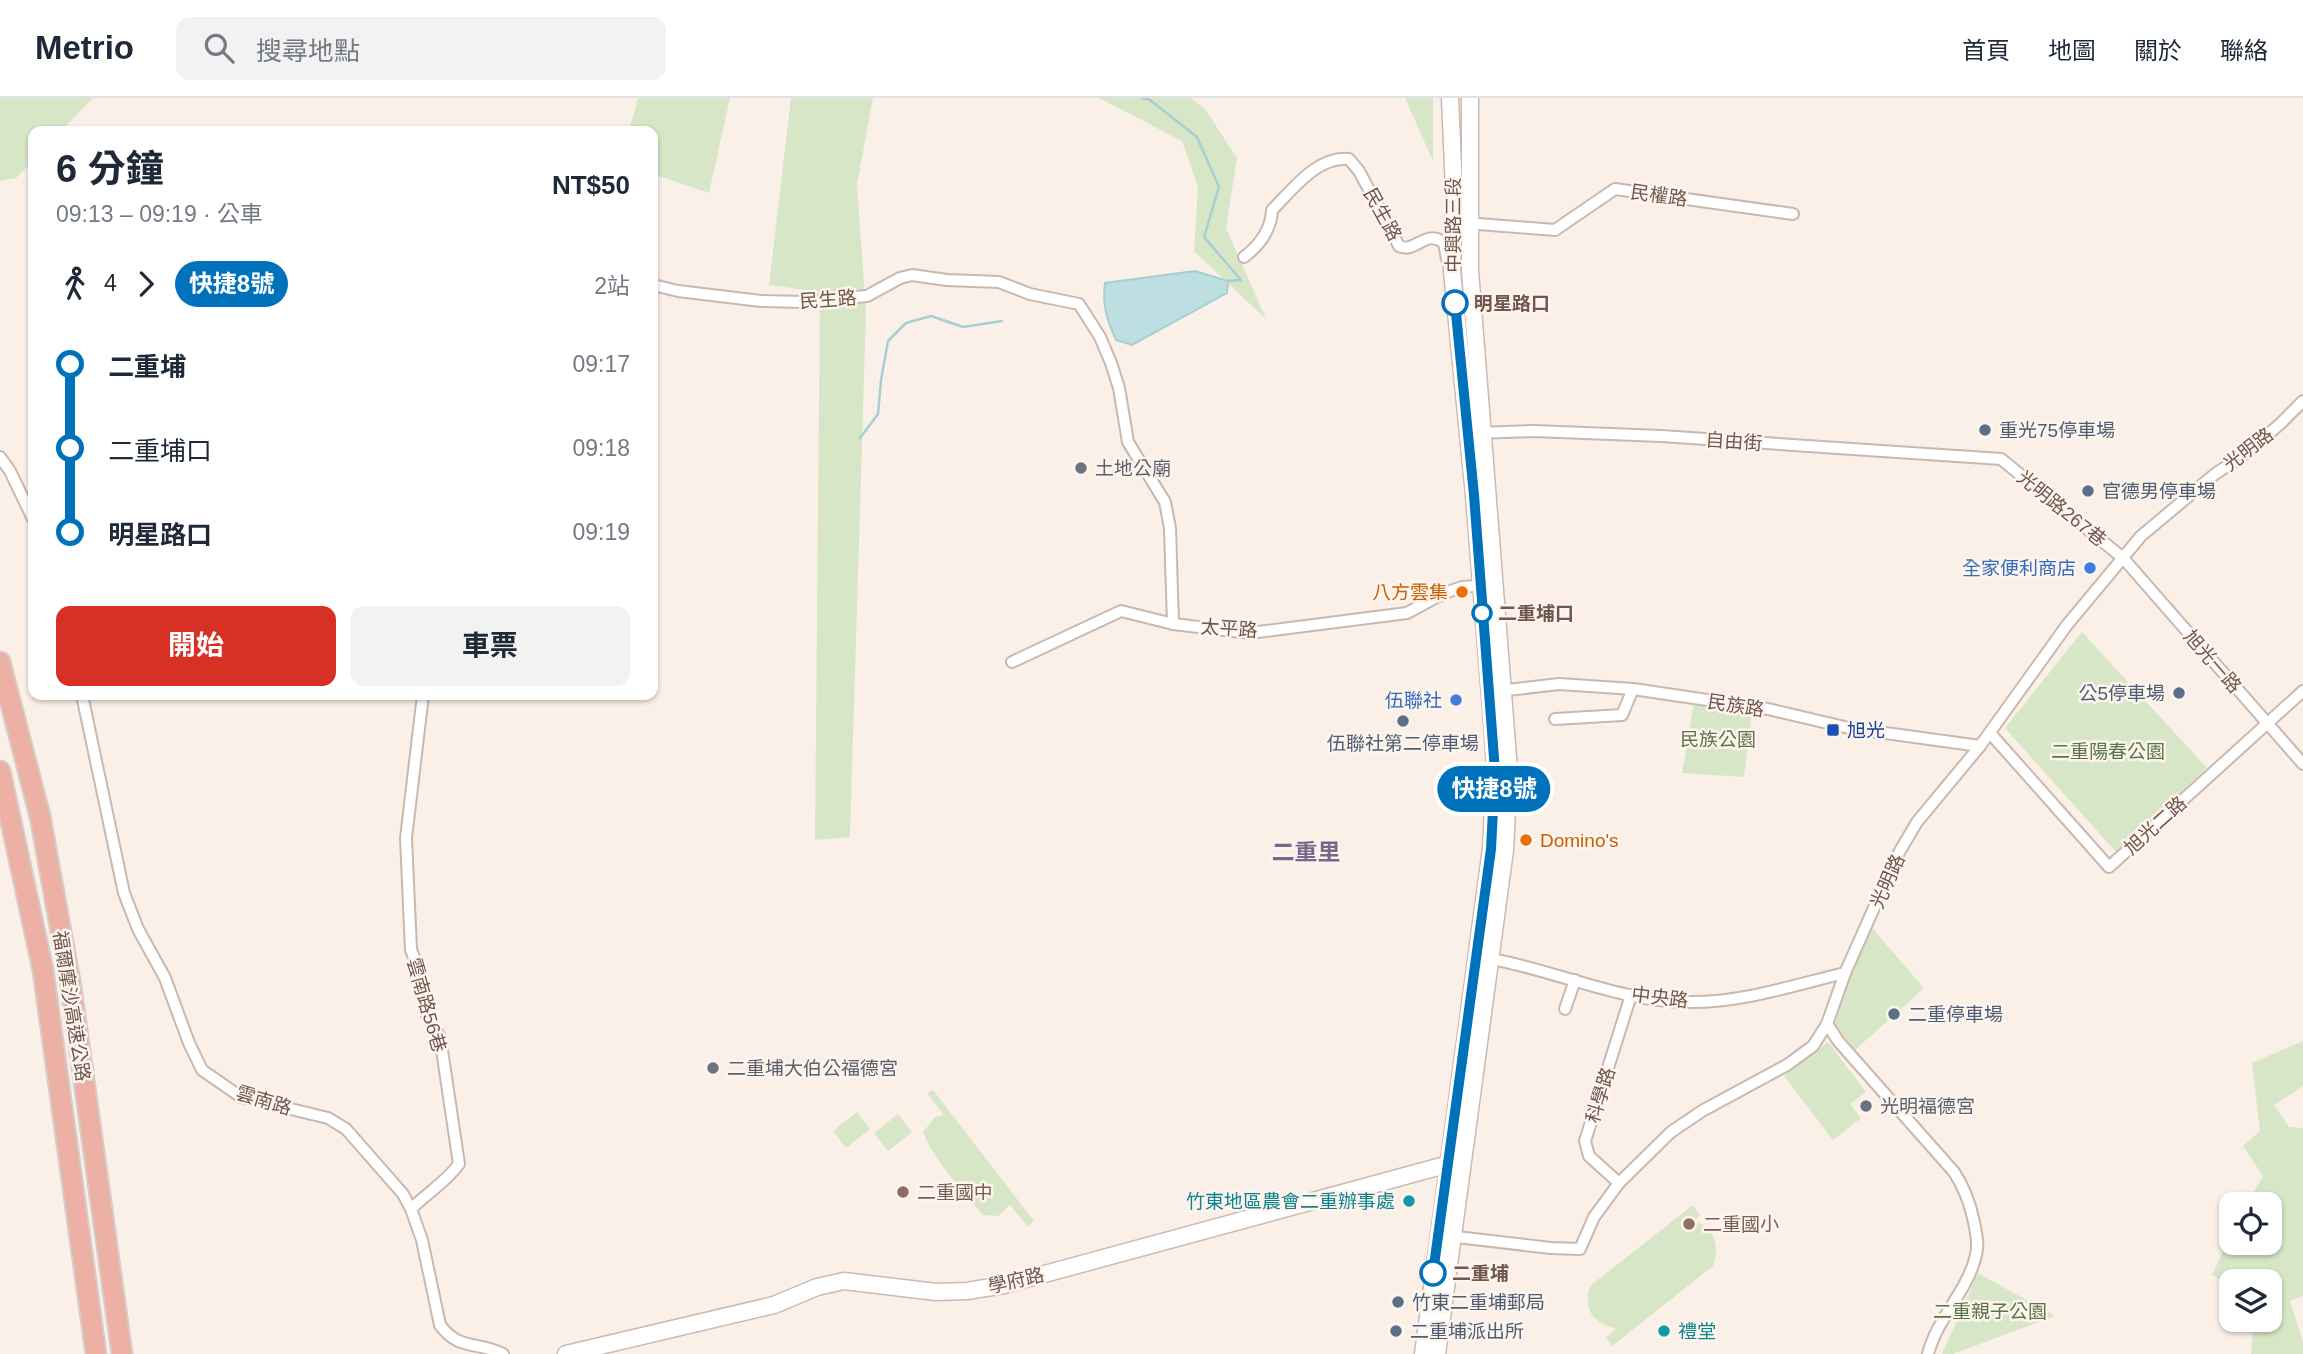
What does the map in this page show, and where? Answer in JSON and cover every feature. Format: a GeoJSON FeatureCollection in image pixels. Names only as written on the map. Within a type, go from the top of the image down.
{"type":"FeatureCollection","features":[{"type":"Feature","properties":{"kind":"highway","name":"福爾摩沙高速公路"},"geometry":{"type":"LineString","coordinates":[[0,662],[40,816],[68,974],[122,1354]]}},
{"type":"Feature","properties":{"kind":"highway","name":"福爾摩沙高速公路"},"geometry":{"type":"LineString","coordinates":[[0,771],[43,970],[96,1354]]}},
{"type":"Feature","properties":{"kind":"main road","name":"中興路三段"},"geometry":{"type":"LineString","coordinates":[[1437,1354],[1446,1236],[1484,957],[1507,823],[1509,769],[1497,691],[1487,585],[1475,433],[1470,270],[1454,189],[1450,98]]}},
{"type":"Feature","properties":{"kind":"main road","name":"中興路三段"},"geometry":{"type":"LineString","coordinates":[[1470,98],[1461,223],[1452,271],[1475,433]]}},
{"type":"Feature","properties":{"kind":"main road","name":"學府路"},"geometry":{"type":"LineString","coordinates":[[566,1354],[774,1305],[829,1283],[844,1281],[936,1292],[967,1291],[1004,1285],[1455,1165]]}},
{"type":"Feature","properties":{"kind":"main road","name":"中興路三段"},"geometry":{"type":"LineString","coordinates":[[1423,1354],[1446,1236]]}},
{"type":"Feature","properties":{"kind":"street","name":"民生路"},"geometry":{"type":"LineString","coordinates":[[1244,257],[1259,246],[1271,220],[1272,210],[1320,165],[1335,158],[1349,159],[1359,171],[1399,246],[1409,249],[1428,238],[1439,239],[1444,243],[1448,266],[1452,271]]}},
{"type":"Feature","properties":{"kind":"street","name":"民權路"},"geometry":{"type":"LineString","coordinates":[[1461,223],[1555,230],[1615,189],[1793,214]]}},
{"type":"Feature","properties":{"kind":"street"},"geometry":{"type":"LineString","coordinates":[[1452,271],[1470,270]]}},
{"type":"Feature","properties":{"kind":"street","name":"民生路"},"geometry":{"type":"LineString","coordinates":[[658,286],[761,301],[803,302],[867,296],[900,278],[912,275],[947,280],[999,282],[1030,294],[1079,304],[1100,337],[1111,363],[1121,398],[1128,442],[1165,502],[1170,528],[1173,624]]}},
{"type":"Feature","properties":{"kind":"street","name":"光明路"},"geometry":{"type":"LineString","coordinates":[[1446,1236],[1580,1249],[1594,1217],[1619,1182],[1671,1132],[1702,1111],[1787,1065],[1813,1046],[1827,1024],[1845,973],[1897,856],[1917,822],[1990,733],[2067,625],[2151,526],[2215,474],[2242,456],[2303,401]]}},
{"type":"Feature","properties":{"kind":"street","name":"自由街"},"geometry":{"type":"LineString","coordinates":[[1475,433],[1534,431],[1661,436],[2001,458]]}},
{"type":"Feature","properties":{"kind":"street"},"geometry":{"type":"LineString","coordinates":[[0,457],[10,471],[28,509]]}},
{"type":"Feature","properties":{"kind":"street","name":"光明路267巷"},"geometry":{"type":"LineString","coordinates":[[2001,458],[2123,558]]}},
{"type":"Feature","properties":{"kind":"street","name":"旭光一路"},"geometry":{"type":"LineString","coordinates":[[2123,558],[2303,764]]}},
{"type":"Feature","properties":{"kind":"street","name":"太平路"},"geometry":{"type":"LineString","coordinates":[[1012,662],[1121,611],[1173,624],[1250,633],[1390,617],[1407,613],[1442,594],[1462,587],[1487,585]]}},
{"type":"Feature","properties":{"kind":"street","name":"民族路"},"geometry":{"type":"LineString","coordinates":[[1497,691],[1559,684],[1633,689],[1768,709],[1849,728],[1980,746]]}},
{"type":"Feature","properties":{"kind":"street"},"geometry":{"type":"LineString","coordinates":[[1555,719],[1622,715],[1633,689]]}},
{"type":"Feature","properties":{"kind":"street","name":"旭光二路"},"geometry":{"type":"LineString","coordinates":[[1990,733],[2109,867],[2303,691]]}},
{"type":"Feature","properties":{"kind":"street","name":"雲南路"},"geometry":{"type":"LineString","coordinates":[[83,700],[124,893],[138,929],[165,978],[202,1070],[241,1097],[328,1118],[346,1129],[396,1186],[411,1209],[422,1240],[440,1325],[457,1342],[503,1354]]}},
{"type":"Feature","properties":{"kind":"street","name":"雲南路56巷"},"geometry":{"type":"LineString","coordinates":[[411,1209],[449,1178],[459,1164],[440,1037],[428,1016],[411,950],[406,838],[422,700]]}},
{"type":"Feature","properties":{"kind":"street","name":"中央路"},"geometry":{"type":"LineString","coordinates":[[1484,957],[1631,995],[1686,1002],[1722,1001],[1845,973]]}},
{"type":"Feature","properties":{"kind":"street"},"geometry":{"type":"LineString","coordinates":[[1565,1009],[1575,980]]}},
{"type":"Feature","properties":{"kind":"street","name":"科學路"},"geometry":{"type":"LineString","coordinates":[[1619,1182],[1589,1156],[1585,1142],[1631,995]]}},
{"type":"Feature","properties":{"kind":"street"},"geometry":{"type":"LineString","coordinates":[[1827,1024],[1839,1042],[1954,1171],[1964,1187],[1972,1213],[1978,1240],[1976,1256],[1928,1354]]}},
{"type":"Feature","properties":{"kind":"green space"},"geometry":{"type":"Polygon","coordinates":[[[0,98],[93,98],[66,126],[28,126],[28,166],[16,178],[0,181],[0,98]]]}},
{"type":"Feature","properties":{"kind":"green space"},"geometry":{"type":"Polygon","coordinates":[[[638,98],[730,98],[709,193],[658,176],[658,126],[630,126],[638,98]]]}},
{"type":"Feature","properties":{"kind":"green space"},"geometry":{"type":"Polygon","coordinates":[[[791,98],[873,98],[857,184],[866,312],[850,837],[815,840],[820,292],[769,285],[791,98]]]}},
{"type":"Feature","properties":{"kind":"green space"},"geometry":{"type":"Polygon","coordinates":[[[1099,98],[1191,98],[1205,109],[1237,158],[1226,228],[1266,319],[1194,251],[1198,187],[1182,141],[1099,98]]]}},
{"type":"Feature","properties":{"kind":"green space"},"geometry":{"type":"Polygon","coordinates":[[[1405,98],[1433,98],[1433,161],[1405,98]]]}},
{"type":"Feature","properties":{"kind":"green space","name":"二重陽春公園"},"geometry":{"type":"Polygon","coordinates":[[[2082,632],[2207,768],[2116,852],[2005,728],[2082,632]]]}},
{"type":"Feature","properties":{"kind":"green space","name":"民族公園"},"geometry":{"type":"Polygon","coordinates":[[[1695,697],[1753,705],[1744,777],[1682,773],[1695,697]]]}},
{"type":"Feature","properties":{"kind":"green space"},"geometry":{"type":"Polygon","coordinates":[[[1871,927],[1924,988],[1855,1050],[1835,1024],[1851,972],[1871,927]]]}},
{"type":"Feature","properties":{"kind":"green space"},"geometry":{"type":"Polygon","coordinates":[[[2303,1041],[2303,1086],[2274,1105],[2289,1127],[2303,1128],[2303,1296],[2290,1301],[2303,1342],[2303,1354],[2251,1354],[2253,1332],[2282,1332],[2282,1269],[2219,1269],[2219,1279],[2212,1275],[2221,1255],[2282,1255],[2282,1192],[2254,1192],[2263,1176],[2243,1146],[2260,1131],[2252,1063],[2303,1041]]]}},
{"type":"Feature","properties":{"kind":"green space"},"geometry":{"type":"Polygon","coordinates":[[[1828,1042],[1866,1092],[1850,1104],[1861,1118],[1833,1140],[1784,1076],[1828,1042]]]}},
{"type":"Feature","properties":{"kind":"green space"},"geometry":{"type":"Polygon","coordinates":[[[933,1090],[1034,1221],[1028,1227],[1010,1205],[998,1216],[983,1215],[942,1165],[923,1132],[935,1117],[944,1115],[927,1093],[933,1090]]]}},
{"type":"Feature","properties":{"kind":"green space"},"geometry":{"type":"Polygon","coordinates":[[[857,1112],[870,1129],[846,1148],[833,1131],[857,1112]]]}},
{"type":"Feature","properties":{"kind":"green space"},"geometry":{"type":"Polygon","coordinates":[[[898,1114],[912,1132],[888,1151],[874,1133],[898,1114]]]}},
{"type":"Feature","properties":{"kind":"green space"},"geometry":{"type":"Polygon","coordinates":[[[1693,1205],[1700,1215],[1694,1221],[1707,1228],[1716,1245],[1713,1266],[1612,1346],[1606,1338],[1616,1329],[1601,1323],[1592,1314],[1588,1302],[1590,1286],[1693,1205]]]}},
{"type":"Feature","properties":{"kind":"green space","name":"二重親子公園"},"geometry":{"type":"Polygon","coordinates":[[[1978,1273],[2055,1316],[1953,1354],[1942,1354],[1978,1273]]]}},
{"type":"Feature","properties":{"kind":"water"},"geometry":{"type":"Polygon","coordinates":[[[1195,271],[1228,281],[1227,293],[1132,345],[1116,340],[1106,313],[1105,283],[1195,271]]]}},
{"type":"Feature","properties":{"kind":"waterway"},"geometry":{"type":"LineString","coordinates":[[1143,98],[1150,100],[1197,137],[1219,187],[1204,237],[1241,280],[1228,281]]}},
{"type":"Feature","properties":{"kind":"waterway"},"geometry":{"type":"LineString","coordinates":[[860,438],[878,414],[888,341],[906,323],[931,316],[963,327],[1002,321]]}},
{"type":"Feature","properties":{"kind":"bus line","name":"快捷8號"},"geometry":{"type":"LineString","coordinates":[[1433,1273],[1491,849],[1495,771],[1474,495],[1455,303]]}},
{"type":"Feature","properties":{"kind":"place","name":"明星路口"},"geometry":{"type":"Point","coordinates":[1455,303]}},
{"type":"Feature","properties":{"kind":"place","name":"重光75停車場"},"geometry":{"type":"Point","coordinates":[1985,430]}},
{"type":"Feature","properties":{"kind":"place","name":"土地公廟"},"geometry":{"type":"Point","coordinates":[1081,468]}},
{"type":"Feature","properties":{"kind":"place","name":"官德男停車場"},"geometry":{"type":"Point","coordinates":[2088,491]}},
{"type":"Feature","properties":{"kind":"place","name":"全家便利商店"},"geometry":{"type":"Point","coordinates":[2090,568]}},
{"type":"Feature","properties":{"kind":"place","name":"八方雲集"},"geometry":{"type":"Point","coordinates":[1462,592]}},
{"type":"Feature","properties":{"kind":"place","name":"二重埔口"},"geometry":{"type":"Point","coordinates":[1482,613]}},
{"type":"Feature","properties":{"kind":"place","name":"公5停車場"},"geometry":{"type":"Point","coordinates":[2179,693]}},
{"type":"Feature","properties":{"kind":"place","name":"伍聯社"},"geometry":{"type":"Point","coordinates":[1456,700]}},
{"type":"Feature","properties":{"kind":"place","name":"伍聯社第二停車場"},"geometry":{"type":"Point","coordinates":[1403,721]}},
{"type":"Feature","properties":{"kind":"place","name":"旭光"},"geometry":{"type":"Point","coordinates":[1833,730]}},
{"type":"Feature","properties":{"kind":"place","name":"Domino's"},"geometry":{"type":"Point","coordinates":[1526,840]}},
{"type":"Feature","properties":{"kind":"place","name":"二重停車場"},"geometry":{"type":"Point","coordinates":[1894,1014]}},
{"type":"Feature","properties":{"kind":"place","name":"二重埔大伯公福德宮"},"geometry":{"type":"Point","coordinates":[713,1068]}},
{"type":"Feature","properties":{"kind":"place","name":"光明福德宮"},"geometry":{"type":"Point","coordinates":[1866,1106]}},
{"type":"Feature","properties":{"kind":"place","name":"二重國中"},"geometry":{"type":"Point","coordinates":[903,1192]}},
{"type":"Feature","properties":{"kind":"place","name":"竹東地區農會二重辦事處"},"geometry":{"type":"Point","coordinates":[1409,1201]}},
{"type":"Feature","properties":{"kind":"place","name":"二重國小"},"geometry":{"type":"Point","coordinates":[1689,1224]}},
{"type":"Feature","properties":{"kind":"place","name":"二重埔"},"geometry":{"type":"Point","coordinates":[1433,1273]}},
{"type":"Feature","properties":{"kind":"place","name":"竹東二重埔郵局"},"geometry":{"type":"Point","coordinates":[1398,1302]}},
{"type":"Feature","properties":{"kind":"place","name":"二重埔派出所"},"geometry":{"type":"Point","coordinates":[1396,1331]}},
{"type":"Feature","properties":{"kind":"place","name":"禮堂"},"geometry":{"type":"Point","coordinates":[1664,1331]}},
{"type":"Feature","properties":{"kind":"district","name":"二重里"},"geometry":{"type":"Point","coordinates":[1306,852]}}]}
